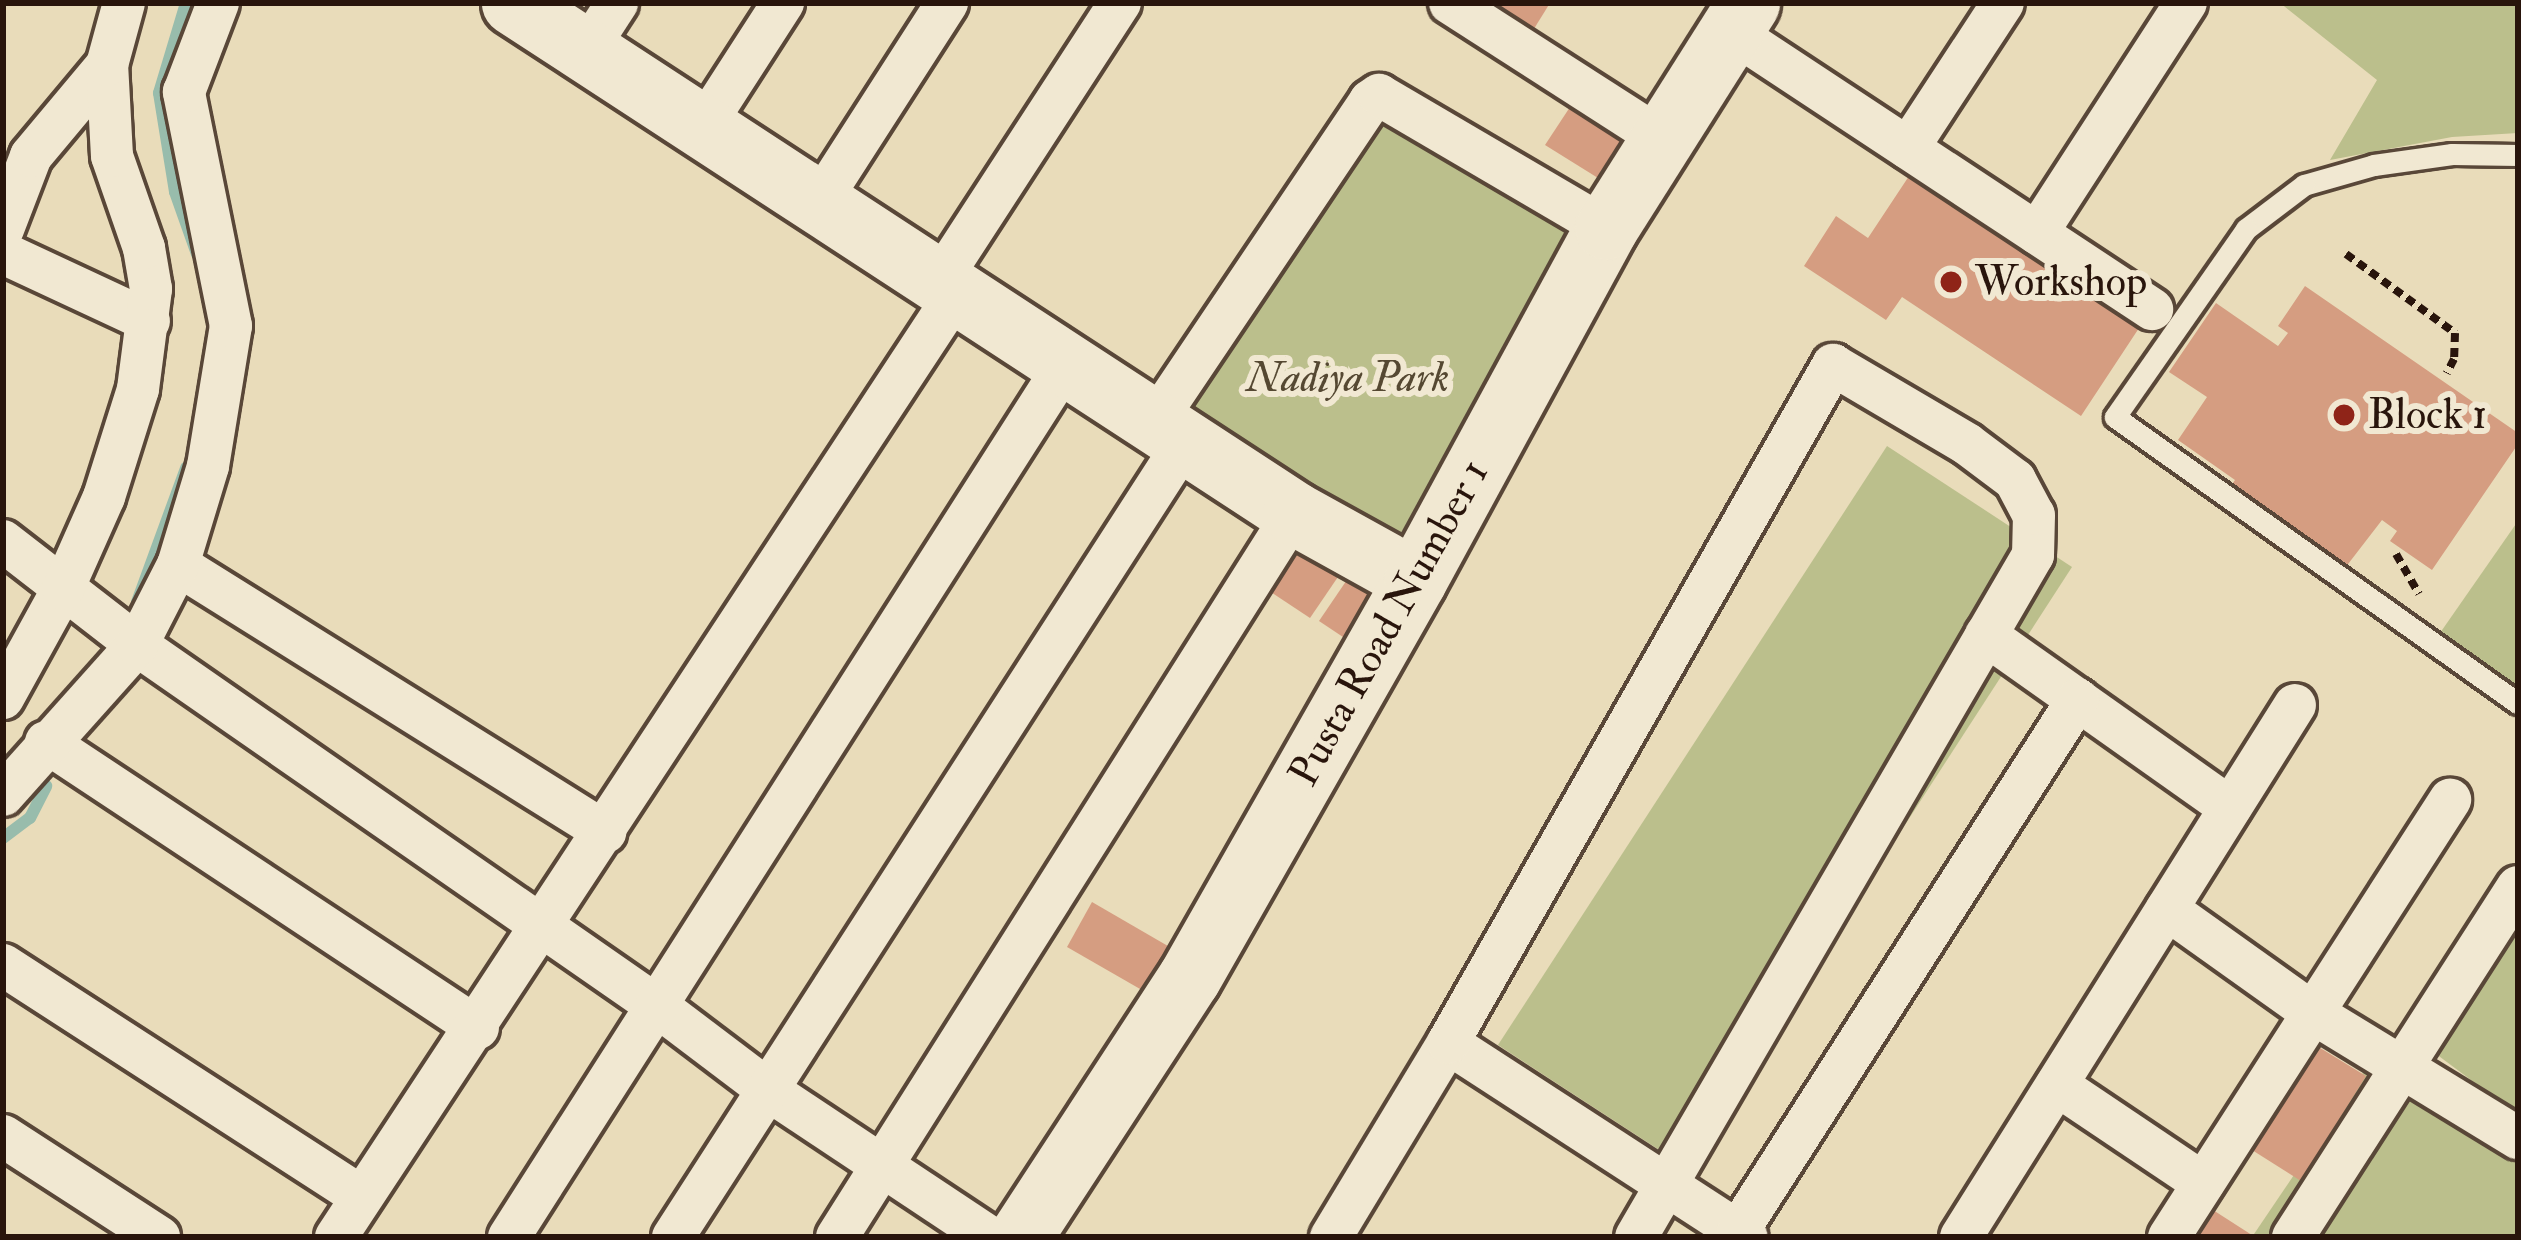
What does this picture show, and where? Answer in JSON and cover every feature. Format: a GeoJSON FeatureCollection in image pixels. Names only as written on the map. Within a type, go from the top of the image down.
{"type":"FeatureCollection","features":[{"type":"Feature","properties":{"kind":"street"},"geometry":{"type":"LineString","coordinates":[[3,698],[63,589],[104,497],[138,389],[149,321],[144,248],[112,156],[107,65],[124,3]]}},
{"type":"Feature","properties":{"kind":"street"},"geometry":{"type":"LineString","coordinates":[[3,795],[38,737],[134,649],[178,565],[208,466],[231,326],[184,92],[218,3]]}},
{"type":"Feature","properties":{"kind":"street"},"geometry":{"type":"LineString","coordinates":[[513,3],[602,27],[703,127],[1294,513],[1415,580]]}},
{"type":"Feature","properties":{"kind":"street"},"geometry":{"type":"LineString","coordinates":[[703,127],[783,3]]}},
{"type":"Feature","properties":{"kind":"street"},"geometry":{"type":"LineString","coordinates":[[818,204],[947,3]]}},
{"type":"Feature","properties":{"kind":"street"},"geometry":{"type":"LineString","coordinates":[[336,1237],[605,832],[1120,3]]}},
{"type":"Feature","properties":{"kind":"street"},"geometry":{"type":"LineString","coordinates":[[1450,3],[1662,139]]}},
{"type":"Feature","properties":{"kind":"street"},"geometry":{"type":"LineString","coordinates":[[1908,148],[2003,3]]}},
{"type":"Feature","properties":{"kind":"street"},"geometry":{"type":"LineString","coordinates":[[2037,232],[2186,3]]}},
{"type":"Feature","properties":{"kind":"street"},"geometry":{"type":"LineString","coordinates":[[1739,11],[1908,148],[2152,309]]}},
{"type":"Feature","properties":{"kind":"street","name":"Pusta Road Number 1"},"geometry":{"type":"LineString","coordinates":[[1020,1237],[1189,978],[1415,580],[1606,228],[1739,11]]}},
{"type":"Feature","properties":{"kind":"street"},"geometry":{"type":"LineString","coordinates":[[3,229],[31,156],[107,65]]}},
{"type":"Feature","properties":{"kind":"street"},"geometry":{"type":"LineString","coordinates":[[673,1237],[768,1090],[1370,101],[1379,95],[1606,228]]}},
{"type":"Feature","properties":{"kind":"street"},"geometry":{"type":"LineString","coordinates":[[3,253],[149,321]]}},
{"type":"Feature","properties":{"kind":"street"},"geometry":{"type":"LineString","coordinates":[[509,1237],[1067,362]]}},
{"type":"Feature","properties":{"kind":"street"},"geometry":{"type":"LineString","coordinates":[[1331,1237],[1448,1042],[1832,365],[1966,444],[2015,480],[2034,514],[2032,555],[1636,1237]]}},
{"type":"Feature","properties":{"kind":"street"},"geometry":{"type":"LineString","coordinates":[[837,1237],[1294,513]]}},
{"type":"Feature","properties":{"kind":"street"},"geometry":{"type":"LineString","coordinates":[[3,541],[134,649],[656,1006],[880,1168],[989,1237]]}},
{"type":"Feature","properties":{"kind":"street"},"geometry":{"type":"LineString","coordinates":[[178,565],[605,832]]}},
{"type":"Feature","properties":{"kind":"street"},"geometry":{"type":"LineString","coordinates":[[1986,635],[2230,808]]}},
{"type":"Feature","properties":{"kind":"street"},"geometry":{"type":"LineString","coordinates":[[1448,1042],[1743,1234],[2078,699]]}},
{"type":"Feature","properties":{"kind":"street"},"geometry":{"type":"LineString","coordinates":[[1961,1237],[2295,705]]}},
{"type":"Feature","properties":{"kind":"street"},"geometry":{"type":"LineString","coordinates":[[38,737],[478,1028]]}},
{"type":"Feature","properties":{"kind":"street"},"geometry":{"type":"LineString","coordinates":[[2169,1237],[2450,800]]}},
{"type":"Feature","properties":{"kind":"street"},"geometry":{"type":"LineString","coordinates":[[2293,1237],[2518,887]]}},
{"type":"Feature","properties":{"kind":"street"},"geometry":{"type":"LineString","coordinates":[[2168,909],[2312,1013],[2518,1138]]}},
{"type":"Feature","properties":{"kind":"street"},"geometry":{"type":"LineString","coordinates":[[3,965],[362,1197]]}},
{"type":"Feature","properties":{"kind":"street"},"geometry":{"type":"LineString","coordinates":[[2056,1085],[2204,1183]]}},
{"type":"Feature","properties":{"kind":"street"},"geometry":{"type":"LineString","coordinates":[[11,1157],[159,1237]]}},
{"type":"Feature","properties":{"kind":"lane"},"geometry":{"type":"LineString","coordinates":[[2518,154],[2452,154],[2374,165],[2304,185],[2246,229],[2115,417],[2518,703]]}},
{"type":"Feature","properties":{"kind":"path"},"geometry":{"type":"LineString","coordinates":[[2346,254],[2455,333],[2454,359],[2447,373]]}},
{"type":"Feature","properties":{"kind":"path"},"geometry":{"type":"LineString","coordinates":[[2396,554],[2425,605]]}},
{"type":"Feature","properties":{"kind":"green space"},"geometry":{"type":"Polygon","coordinates":[[[2280,3],[2518,3],[2518,133],[2452,137],[2330,160],[2377,80],[2280,3]]]}},
{"type":"Feature","properties":{"kind":"green space","name":"Nadiya Park"},"geometry":{"type":"Polygon","coordinates":[[[1396,101],[1594,234],[1384,559],[1156,420],[1396,101]]]}},
{"type":"Feature","properties":{"kind":"green space"},"geometry":{"type":"Polygon","coordinates":[[[1887,446],[2072,567],[1684,1166],[1498,1045],[1887,446]]]}},
{"type":"Feature","properties":{"kind":"green space"},"geometry":{"type":"Polygon","coordinates":[[[2518,521],[2518,688],[2440,633],[2518,521]]]}},
{"type":"Feature","properties":{"kind":"green space"},"geometry":{"type":"Polygon","coordinates":[[[2518,904],[2518,1115],[2424,1045],[2518,904]]]}},
{"type":"Feature","properties":{"kind":"green space"},"geometry":{"type":"Polygon","coordinates":[[[2377,1052],[2518,1138],[2518,1237],[2252,1237],[2377,1052]]]}},
{"type":"Feature","properties":{"kind":"building"},"geometry":{"type":"Polygon","coordinates":[[[1485,3],[1550,3],[1532,32],[1485,3]]]}},
{"type":"Feature","properties":{"kind":"building"},"geometry":{"type":"Polygon","coordinates":[[[1572,104],[1624,137],[1598,178],[1545,145],[1572,104]]]}},
{"type":"Feature","properties":{"kind":"building","name":"Workshop"},"geometry":{"type":"Polygon","coordinates":[[[1911,173],[2141,325],[2081,416],[1902,297],[1886,320],[1804,266],[1836,216],[1868,238],[1911,173]]]}},
{"type":"Feature","properties":{"kind":"building","name":"Block 1"},"geometry":{"type":"Polygon","coordinates":[[[2305,286],[2518,433],[2518,444],[2432,570],[2390,541],[2397,531],[2382,520],[2345,568],[2229,489],[2235,480],[2178,440],[2207,397],[2169,372],[2216,303],[2278,346],[2288,333],[2278,326],[2305,286]]]}},
{"type":"Feature","properties":{"kind":"building"},"geometry":{"type":"Polygon","coordinates":[[[1291,537],[1342,571],[1310,618],[1260,585],[1291,537]]]}},
{"type":"Feature","properties":{"kind":"building"},"geometry":{"type":"Polygon","coordinates":[[[1355,568],[1400,598],[1364,651],[1319,621],[1355,568]]]}},
{"type":"Feature","properties":{"kind":"building"},"geometry":{"type":"Polygon","coordinates":[[[1092,902],[1180,953],[1154,997],[1067,947],[1092,902]]]}},
{"type":"Feature","properties":{"kind":"building"},"geometry":{"type":"Polygon","coordinates":[[[2317,1046],[2366,1076],[2301,1181],[2252,1150],[2317,1046]]]}},
{"type":"Feature","properties":{"kind":"building"},"geometry":{"type":"Polygon","coordinates":[[[2213,1210],[2255,1237],[2196,1237],[2213,1210]]]}},
{"type":"Feature","properties":{"kind":"waterway"},"geometry":{"type":"LineString","coordinates":[[186,3],[159,93],[175,192],[197,254]]}},
{"type":"Feature","properties":{"kind":"waterway"},"geometry":{"type":"LineString","coordinates":[[137,602],[186,468]]}},
{"type":"Feature","properties":{"kind":"waterway"},"geometry":{"type":"LineString","coordinates":[[3,838],[30,818],[46,786]]}},
{"type":"Feature","properties":{"kind":"place","name":"Workshop"},"geometry":{"type":"Point","coordinates":[1951,282]}},
{"type":"Feature","properties":{"kind":"place","name":"Block 1"},"geometry":{"type":"Point","coordinates":[2344,415]}}]}
